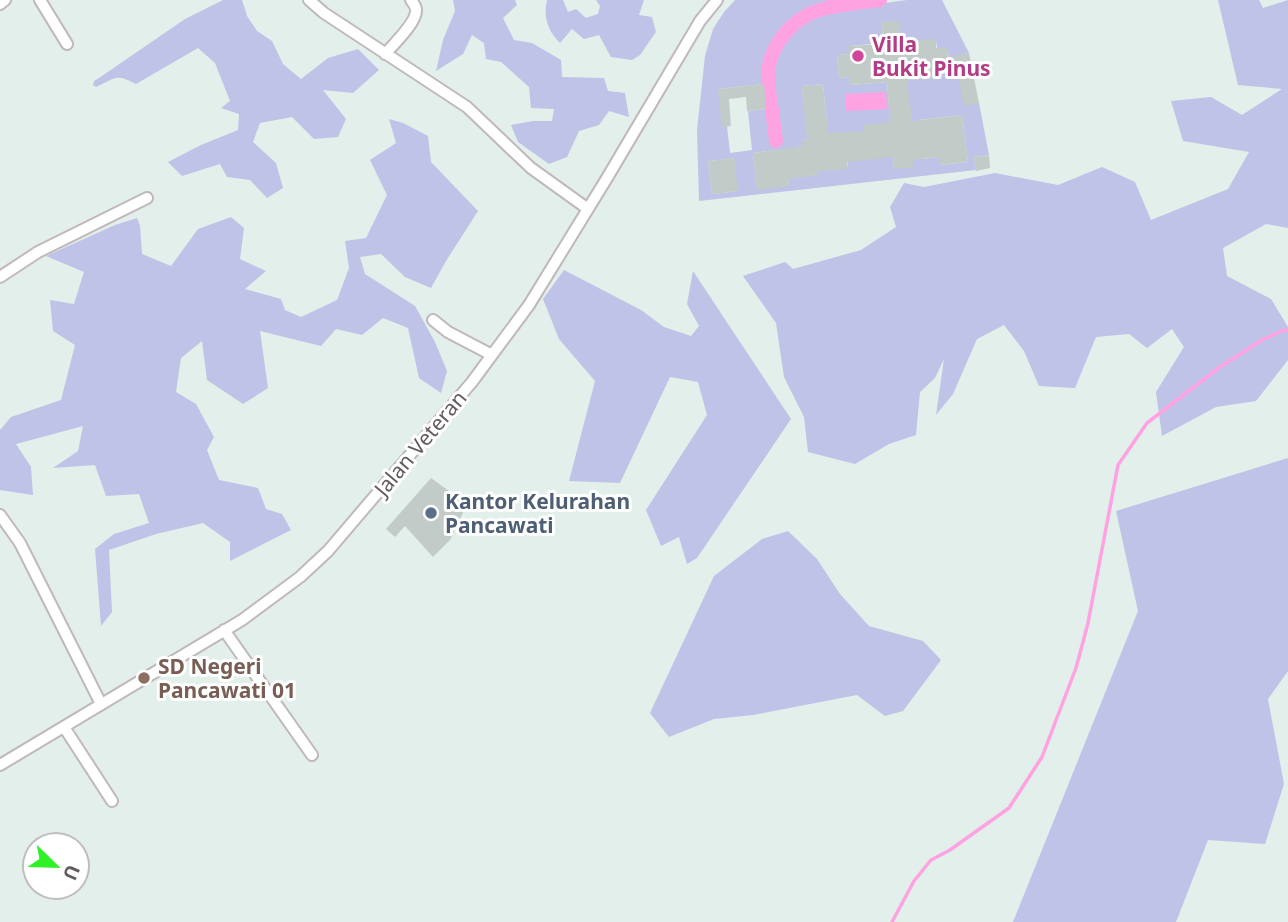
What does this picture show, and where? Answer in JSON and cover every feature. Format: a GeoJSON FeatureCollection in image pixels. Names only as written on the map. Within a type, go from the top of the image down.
{"type":"FeatureCollection","features":[{"type":"Feature","properties":{"kind":"street"},"geometry":{"type":"LineString","coordinates":[[0,4],[5,0]]}},
{"type":"Feature","properties":{"kind":"street"},"geometry":{"type":"LineString","coordinates":[[40,0],[67,44]]}},
{"type":"Feature","properties":{"kind":"street"},"geometry":{"type":"LineString","coordinates":[[309,0],[324,13],[467,107],[531,168],[588,209]]}},
{"type":"Feature","properties":{"kind":"street"},"geometry":{"type":"LineString","coordinates":[[385,54],[416,15],[411,0]]}},
{"type":"Feature","properties":{"kind":"street","name":"Jalan Veteran"},"geometry":{"type":"LineString","coordinates":[[0,765],[242,620],[300,578],[328,551],[472,382],[529,305],[700,21],[717,0]]}},
{"type":"Feature","properties":{"kind":"street"},"geometry":{"type":"LineString","coordinates":[[0,277],[38,252],[147,198]]}},
{"type":"Feature","properties":{"kind":"street"},"geometry":{"type":"LineString","coordinates":[[433,320],[448,332],[492,355]]}},
{"type":"Feature","properties":{"kind":"street"},"geometry":{"type":"LineString","coordinates":[[0,515],[20,543],[101,704]]}},
{"type":"Feature","properties":{"kind":"street"},"geometry":{"type":"LineString","coordinates":[[224,630],[312,754]]}},
{"type":"Feature","properties":{"kind":"street"},"geometry":{"type":"LineString","coordinates":[[64,727],[112,801]]}},
{"type":"Feature","properties":{"kind":"shaded area"},"geometry":{"type":"Polygon","coordinates":[[[223,0],[242,0],[247,16],[257,31],[272,41],[283,64],[301,79],[328,58],[358,49],[379,70],[353,93],[323,90],[346,119],[338,137],[314,139],[292,117],[260,123],[253,142],[276,163],[283,188],[267,198],[250,180],[227,177],[220,164],[182,176],[168,162],[238,130],[239,114],[221,108],[230,101],[215,63],[198,48],[136,84],[119,78],[96,87],[93,85],[94,81],[185,19],[223,0]]]}},
{"type":"Feature","properties":{"kind":"shaded area"},"geometry":{"type":"Polygon","coordinates":[[[453,0],[515,0],[517,5],[503,18],[514,40],[532,43],[561,60],[562,77],[604,78],[608,91],[625,93],[629,117],[609,111],[599,125],[579,131],[567,157],[549,164],[518,142],[511,125],[552,121],[554,109],[531,108],[529,87],[501,62],[486,59],[484,43],[472,35],[463,54],[436,71],[443,40],[455,11],[453,0]]]}},
{"type":"Feature","properties":{"kind":"shaded area"},"geometry":{"type":"Polygon","coordinates":[[[547,0],[563,0],[568,12],[576,9],[586,18],[598,14],[600,6],[596,0],[644,0],[639,15],[652,17],[656,32],[640,55],[632,60],[611,57],[599,35],[584,39],[572,29],[560,43],[552,34],[548,23],[547,0]]]}},
{"type":"Feature","properties":{"kind":"shaded area"},"geometry":{"type":"Polygon","coordinates":[[[735,0],[884,0],[885,3],[942,0],[969,53],[955,56],[979,103],[989,155],[974,157],[976,170],[699,201],[697,130],[705,56],[713,29],[735,0]],[[882,22],[883,43],[849,46],[849,54],[837,55],[839,78],[850,77],[851,85],[887,82],[894,168],[913,167],[912,144],[921,143],[923,159],[939,157],[941,165],[968,162],[962,115],[919,120],[913,130],[903,80],[938,78],[938,71],[949,70],[948,48],[937,48],[936,40],[901,41],[882,22]],[[764,84],[718,89],[730,153],[752,150],[748,111],[766,109],[764,84]],[[823,84],[802,86],[806,125],[827,123],[823,84]],[[815,139],[803,140],[803,146],[796,147],[798,177],[818,175],[815,139]],[[846,139],[828,141],[848,169],[846,139]],[[784,149],[753,153],[757,189],[789,185],[784,149]],[[734,158],[708,161],[712,194],[737,191],[734,158]]]}},
{"type":"Feature","properties":{"kind":"shaded area"},"geometry":{"type":"Polygon","coordinates":[[[1218,0],[1259,0],[1263,8],[1288,0],[1288,228],[1266,224],[1223,248],[1227,276],[1271,299],[1288,327],[1288,360],[1256,401],[1216,407],[1162,436],[1156,392],[1184,347],[1172,329],[1147,348],[1129,334],[1096,337],[1075,388],[1039,386],[1024,351],[1004,325],[977,339],[953,394],[936,415],[944,359],[935,378],[920,392],[916,435],[889,444],[855,464],[808,452],[804,417],[784,377],[776,323],[743,276],[785,262],[793,269],[861,250],[896,227],[890,207],[904,183],[924,187],[995,173],[1058,185],[1102,167],[1135,182],[1151,220],[1228,189],[1249,152],[1183,141],[1171,101],[1211,97],[1242,115],[1282,89],[1238,85],[1218,0]]]}},
{"type":"Feature","properties":{"kind":"shaded area"},"geometry":{"type":"Polygon","coordinates":[[[886,92],[887,109],[846,111],[846,94],[886,92]]]}},
{"type":"Feature","properties":{"kind":"shaded area"},"geometry":{"type":"Polygon","coordinates":[[[389,119],[428,136],[431,162],[478,211],[431,288],[405,277],[381,254],[360,257],[365,274],[415,306],[447,371],[441,393],[419,378],[408,328],[383,318],[362,335],[336,329],[321,346],[260,331],[268,388],[243,404],[207,380],[202,341],[181,358],[176,392],[196,404],[214,437],[207,450],[219,480],[258,488],[266,509],[282,514],[291,530],[230,561],[230,542],[203,523],[156,534],[109,550],[112,612],[101,626],[95,549],[114,534],[149,523],[139,494],[106,496],[95,465],[53,468],[78,451],[83,426],[16,444],[31,467],[33,495],[0,490],[0,430],[11,417],[61,400],[75,345],[53,331],[50,300],[74,304],[84,272],[46,256],[137,218],[142,254],[171,266],[198,229],[231,217],[244,228],[240,259],[266,271],[245,289],[281,299],[285,310],[301,317],[337,300],[349,268],[345,241],[366,238],[387,195],[370,160],[396,143],[389,119]]]}},
{"type":"Feature","properties":{"kind":"shaded area"},"geometry":{"type":"Polygon","coordinates":[[[564,270],[641,310],[664,327],[691,336],[699,326],[687,304],[693,271],[791,419],[697,558],[687,564],[679,537],[661,546],[646,510],[707,415],[698,382],[670,377],[620,483],[569,481],[595,381],[559,339],[543,299],[564,270]]]}},
{"type":"Feature","properties":{"kind":"shaded area"},"geometry":{"type":"Polygon","coordinates":[[[1288,458],[1288,671],[1268,699],[1284,784],[1265,844],[1208,840],[1176,922],[1013,922],[1138,611],[1116,511],[1288,458]]]}},
{"type":"Feature","properties":{"kind":"shaded area"},"geometry":{"type":"Polygon","coordinates":[[[788,531],[817,559],[840,594],[869,626],[923,641],[941,660],[903,711],[885,716],[857,695],[753,715],[714,719],[669,737],[650,713],[714,576],[762,539],[788,531]]]}},
{"type":"Feature","properties":{"kind":"building"},"geometry":{"type":"Polygon","coordinates":[[[900,21],[901,41],[936,39],[936,48],[948,48],[948,57],[969,53],[979,103],[964,106],[957,70],[938,71],[938,78],[907,80],[912,121],[962,115],[968,162],[940,165],[939,157],[913,160],[913,167],[894,169],[893,157],[847,162],[848,169],[818,171],[818,175],[788,179],[789,186],[757,190],[753,153],[803,146],[802,140],[807,140],[802,86],[823,84],[828,133],[864,131],[863,125],[890,122],[887,82],[850,85],[850,77],[839,78],[837,55],[849,54],[848,46],[883,44],[882,22],[900,21]]]}},
{"type":"Feature","properties":{"kind":"building"},"geometry":{"type":"Polygon","coordinates":[[[764,84],[766,109],[747,111],[746,97],[729,99],[731,126],[722,127],[718,89],[764,84]]]}},
{"type":"Feature","properties":{"kind":"building"},"geometry":{"type":"Polygon","coordinates":[[[989,155],[990,168],[976,171],[974,157],[989,155]]]}},
{"type":"Feature","properties":{"kind":"building"},"geometry":{"type":"Polygon","coordinates":[[[734,158],[738,191],[712,194],[708,161],[734,158]]]}},
{"type":"Feature","properties":{"kind":"building","name":"Kantor Kelurahan Pancawati"},"geometry":{"type":"Polygon","coordinates":[[[431,478],[467,504],[450,540],[433,557],[405,526],[395,537],[386,529],[431,478]]]}},
{"type":"Feature","properties":{"kind":"waterway"},"geometry":{"type":"LineString","coordinates":[[776,141],[768,82],[772,57],[784,34],[793,25],[815,12],[840,5],[880,0]]}},
{"type":"Feature","properties":{"kind":"waterway"},"geometry":{"type":"LineString","coordinates":[[892,922],[914,881],[931,860],[950,850],[1009,808],[1042,757],[1076,668],[1088,623],[1118,465],[1147,423],[1220,367],[1262,340],[1288,330]]}},
{"type":"Feature","properties":{"kind":"place","name":"Villa Bukit Pinus"},"geometry":{"type":"Point","coordinates":[858,56]}},
{"type":"Feature","properties":{"kind":"place","name":"Kantor Kelurahan Pancawati"},"geometry":{"type":"Point","coordinates":[431,513]}},
{"type":"Feature","properties":{"kind":"place","name":"SD Negeri Pancawati 01"},"geometry":{"type":"Point","coordinates":[144,678]}}]}
